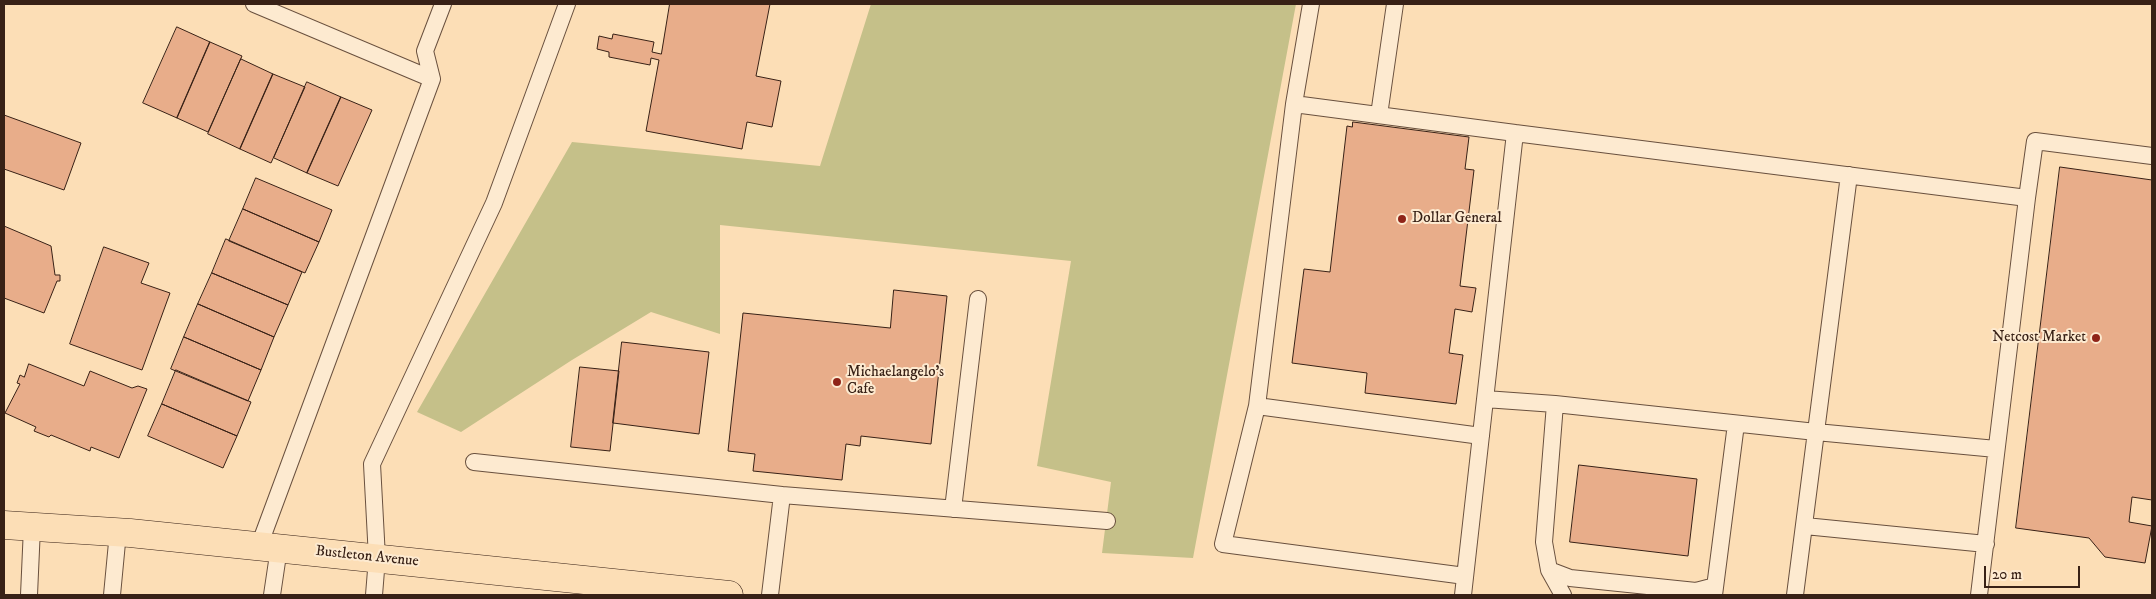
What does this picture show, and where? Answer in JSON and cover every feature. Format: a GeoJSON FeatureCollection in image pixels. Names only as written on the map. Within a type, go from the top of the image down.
{"type":"FeatureCollection","features":[{"type":"Feature","properties":{"kind":"main road","name":"Bustleton Avenue"},"geometry":{"type":"LineString","coordinates":[[4,525],[118,532],[729,595]]}},
{"type":"Feature","properties":{"kind":"lane"},"geometry":{"type":"LineString","coordinates":[[254,4],[432,79]]}},
{"type":"Feature","properties":{"kind":"lane"},"geometry":{"type":"LineString","coordinates":[[272,595],[269,547],[432,79],[425,51],[442,4]]}},
{"type":"Feature","properties":{"kind":"lane"},"geometry":{"type":"LineString","coordinates":[[374,595],[377,558],[372,464],[494,203],[568,4]]}},
{"type":"Feature","properties":{"kind":"lane"},"geometry":{"type":"LineString","coordinates":[[1311,4],[1294,104],[1257,406],[1222,544],[1465,576]]}},
{"type":"Feature","properties":{"kind":"lane"},"geometry":{"type":"LineString","coordinates":[[1378,115],[1395,4]]}},
{"type":"Feature","properties":{"kind":"lane"},"geometry":{"type":"LineString","coordinates":[[1294,104],[2027,198]]}},
{"type":"Feature","properties":{"kind":"lane"},"geometry":{"type":"LineString","coordinates":[[1462,595],[1515,133]]}},
{"type":"Feature","properties":{"kind":"lane"},"geometry":{"type":"LineString","coordinates":[[1979,595],[2035,142],[2152,156]]}},
{"type":"Feature","properties":{"kind":"lane"},"geometry":{"type":"LineString","coordinates":[[1795,595],[1849,175]]}},
{"type":"Feature","properties":{"kind":"lane"},"geometry":{"type":"LineString","coordinates":[[952,509],[978,300]]}},
{"type":"Feature","properties":{"kind":"lane"},"geometry":{"type":"LineString","coordinates":[[1485,399],[1555,404],[1736,424],[1996,449]]}},
{"type":"Feature","properties":{"kind":"lane"},"geometry":{"type":"LineString","coordinates":[[1555,404],[1544,542],[1549,570],[1563,595]]}},
{"type":"Feature","properties":{"kind":"lane"},"geometry":{"type":"LineString","coordinates":[[1257,406],[1481,436]]}},
{"type":"Feature","properties":{"kind":"lane"},"geometry":{"type":"LineString","coordinates":[[1549,570],[1570,578],[1696,591],[1714,590],[1736,424]]}},
{"type":"Feature","properties":{"kind":"lane"},"geometry":{"type":"LineString","coordinates":[[474,462],[782,495],[1107,521]]}},
{"type":"Feature","properties":{"kind":"lane"},"geometry":{"type":"LineString","coordinates":[[770,595],[782,495]]}},
{"type":"Feature","properties":{"kind":"lane"},"geometry":{"type":"LineString","coordinates":[[1805,526],[1986,544]]}},
{"type":"Feature","properties":{"kind":"lane"},"geometry":{"type":"LineString","coordinates":[[29,595],[32,527]]}},
{"type":"Feature","properties":{"kind":"lane"},"geometry":{"type":"LineString","coordinates":[[112,595],[118,532]]}},
{"type":"Feature","properties":{"kind":"shaded area"},"geometry":{"type":"Polygon","coordinates":[[[871,4],[1296,4],[1193,558],[1102,553],[1111,482],[1037,466],[1071,261],[720,225],[720,334],[651,312],[572,360],[461,432],[417,412],[572,142],[820,166],[871,4]]]}},
{"type":"Feature","properties":{"kind":"building"},"geometry":{"type":"Polygon","coordinates":[[[670,4],[770,4],[756,76],[781,81],[772,127],[747,122],[742,149],[646,131],[659,60],[651,58],[650,65],[609,57],[609,52],[597,49],[599,36],[612,39],[613,34],[654,42],[652,52],[661,54],[670,4]]]}},
{"type":"Feature","properties":{"kind":"building"},"geometry":{"type":"Polygon","coordinates":[[[177,27],[210,42],[177,118],[143,103],[177,27]]]}},
{"type":"Feature","properties":{"kind":"building"},"geometry":{"type":"Polygon","coordinates":[[[210,42],[242,56],[208,132],[177,118],[210,42]]]}},
{"type":"Feature","properties":{"kind":"building"},"geometry":{"type":"Polygon","coordinates":[[[241,59],[273,74],[240,149],[208,134],[241,59]]]}},
{"type":"Feature","properties":{"kind":"building"},"geometry":{"type":"Polygon","coordinates":[[[273,74],[305,87],[271,163],[240,149],[273,74]]]}},
{"type":"Feature","properties":{"kind":"building"},"geometry":{"type":"Polygon","coordinates":[[[307,82],[341,97],[307,173],[274,158],[307,82]]]}},
{"type":"Feature","properties":{"kind":"building"},"geometry":{"type":"Polygon","coordinates":[[[341,97],[372,110],[338,186],[307,173],[341,97]]]}},
{"type":"Feature","properties":{"kind":"building"},"geometry":{"type":"Polygon","coordinates":[[[4,115],[81,143],[64,190],[4,169],[4,115]]]}},
{"type":"Feature","properties":{"kind":"building","name":"Dollar General"},"geometry":{"type":"Polygon","coordinates":[[[1353,122],[1469,137],[1465,169],[1474,170],[1460,286],[1476,288],[1472,312],[1455,309],[1449,353],[1463,355],[1456,404],[1365,393],[1367,373],[1292,363],[1304,269],[1330,272],[1347,126],[1352,127],[1353,122]]]}},
{"type":"Feature","properties":{"kind":"building","name":"Netcost Market"},"geometry":{"type":"Polygon","coordinates":[[[2060,167],[2152,180],[2152,500],[2132,497],[2129,522],[2152,526],[2145,563],[2105,557],[2089,538],[2016,528],[2060,167]]]}},
{"type":"Feature","properties":{"kind":"building"},"geometry":{"type":"Polygon","coordinates":[[[256,178],[332,210],[319,242],[243,209],[256,178]]]}},
{"type":"Feature","properties":{"kind":"building"},"geometry":{"type":"Polygon","coordinates":[[[243,209],[319,242],[305,273],[229,241],[243,209]]]}},
{"type":"Feature","properties":{"kind":"building"},"geometry":{"type":"Polygon","coordinates":[[[4,226],[51,246],[55,275],[60,275],[60,281],[57,281],[44,313],[4,298],[4,226]]]}},
{"type":"Feature","properties":{"kind":"building"},"geometry":{"type":"Polygon","coordinates":[[[226,239],[302,272],[288,305],[212,273],[226,239]]]}},
{"type":"Feature","properties":{"kind":"building"},"geometry":{"type":"Polygon","coordinates":[[[104,247],[149,263],[141,283],[170,293],[142,370],[70,344],[104,247]]]}},
{"type":"Feature","properties":{"kind":"building"},"geometry":{"type":"Polygon","coordinates":[[[212,273],[288,305],[274,337],[198,304],[212,273]]]}},
{"type":"Feature","properties":{"kind":"building","name":"Michaelangelo's Cafe"},"geometry":{"type":"Polygon","coordinates":[[[894,290],[947,296],[931,444],[861,436],[860,446],[846,444],[842,480],[753,471],[755,454],[728,451],[743,313],[890,328],[894,290]]]}},
{"type":"Feature","properties":{"kind":"building"},"geometry":{"type":"Polygon","coordinates":[[[198,304],[274,337],[261,370],[184,337],[198,304]]]}},
{"type":"Feature","properties":{"kind":"building"},"geometry":{"type":"Polygon","coordinates":[[[184,337],[261,370],[248,401],[171,369],[184,337]]]}},
{"type":"Feature","properties":{"kind":"building"},"geometry":{"type":"Polygon","coordinates":[[[622,342],[709,352],[699,434],[613,423],[622,342]]]}},
{"type":"Feature","properties":{"kind":"building"},"geometry":{"type":"Polygon","coordinates":[[[29,364],[84,386],[90,371],[132,388],[138,386],[147,389],[119,458],[91,447],[90,451],[51,435],[49,437],[34,431],[36,427],[5,413],[20,384],[17,383],[20,375],[24,377],[29,364]]]}},
{"type":"Feature","properties":{"kind":"building"},"geometry":{"type":"Polygon","coordinates":[[[580,367],[619,371],[610,451],[571,447],[580,367]]]}},
{"type":"Feature","properties":{"kind":"building"},"geometry":{"type":"Polygon","coordinates":[[[176,370],[251,402],[237,436],[162,404],[176,370]]]}},
{"type":"Feature","properties":{"kind":"building"},"geometry":{"type":"Polygon","coordinates":[[[162,404],[237,436],[223,468],[148,436],[162,404]]]}},
{"type":"Feature","properties":{"kind":"building"},"geometry":{"type":"Polygon","coordinates":[[[1579,465],[1697,479],[1688,556],[1570,542],[1579,465]]]}},
{"type":"Feature","properties":{"kind":"place","name":"Dollar General"},"geometry":{"type":"Point","coordinates":[1402,219]}},
{"type":"Feature","properties":{"kind":"place","name":"Netcost Market"},"geometry":{"type":"Point","coordinates":[2096,338]}},
{"type":"Feature","properties":{"kind":"place","name":"Michaelangelo's Cafe"},"geometry":{"type":"Point","coordinates":[837,382]}}]}
